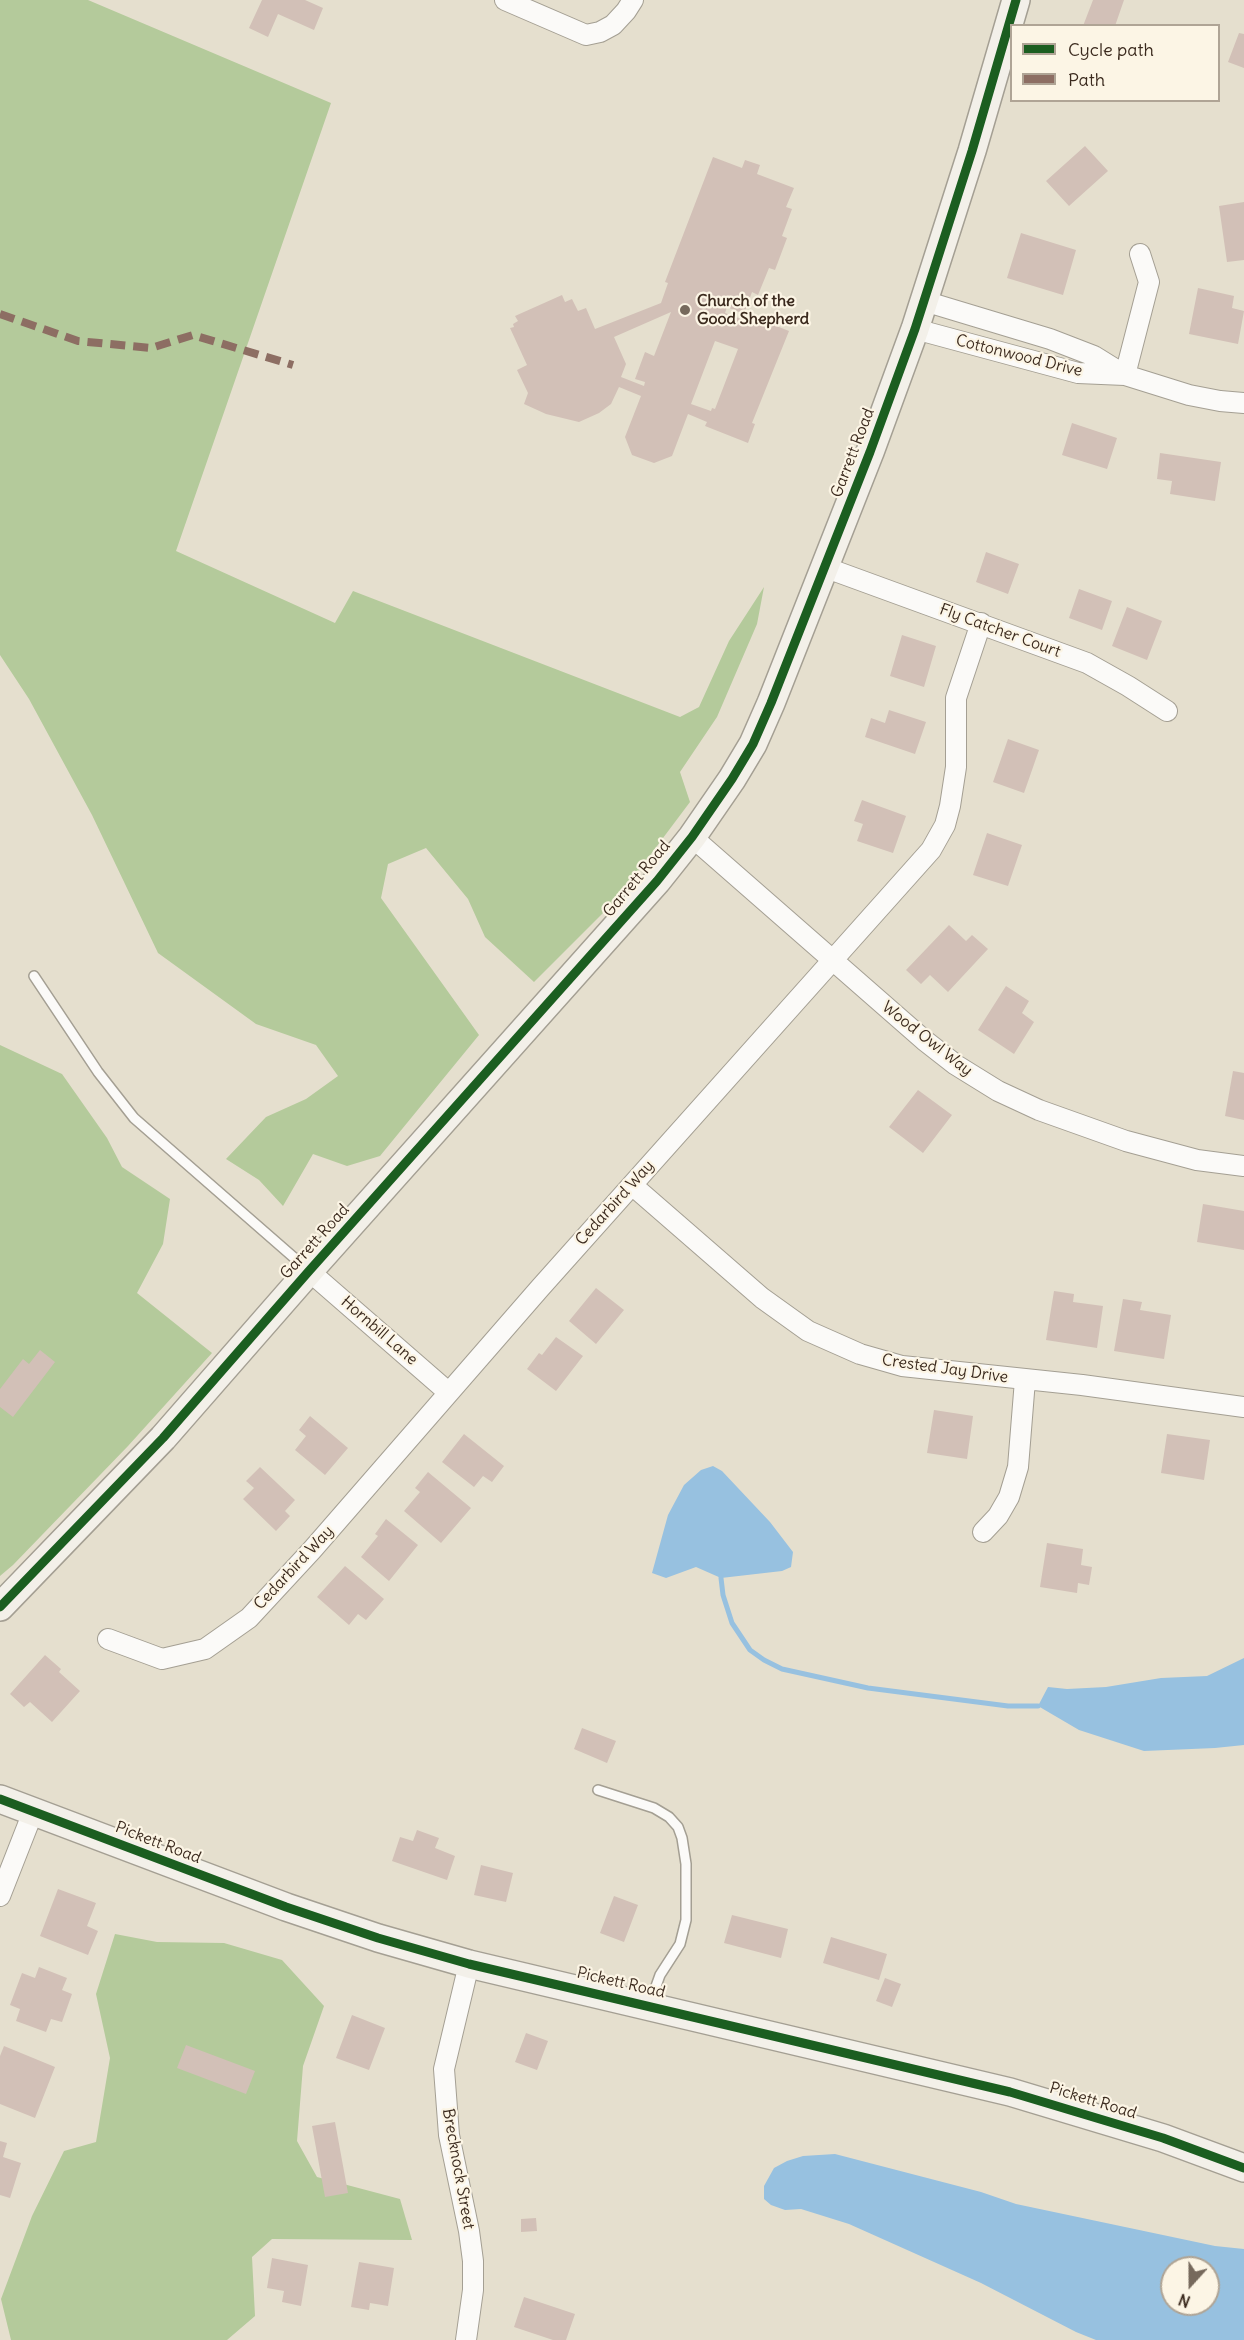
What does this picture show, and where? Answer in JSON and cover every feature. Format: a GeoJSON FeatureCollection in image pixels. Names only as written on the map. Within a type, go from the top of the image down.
{"type":"FeatureCollection","features":[{"type":"Feature","properties":{"kind":"street"},"geometry":{"type":"LineString","coordinates":[[505,0],[586,35],[600,32],[613,25],[633,0]]}},
{"type":"Feature","properties":{"kind":"street","name":"Garrett Road"},"geometry":{"type":"LineString","coordinates":[[0,1607],[163,1438],[657,881],[692,837],[732,779],[753,744],[771,703],[915,329],[972,151],[1016,0]]}},
{"type":"Feature","properties":{"kind":"street"},"geometry":{"type":"LineString","coordinates":[[1125,375],[1149,282],[1140,254]]}},
{"type":"Feature","properties":{"kind":"street","name":"Cottonwood Drive"},"geometry":{"type":"LineString","coordinates":[[924,301],[1047,352],[1078,373],[1125,375]]}},
{"type":"Feature","properties":{"kind":"street","name":"Cottonwood Drive"},"geometry":{"type":"LineString","coordinates":[[915,329],[1047,352],[1094,356],[1125,375],[1190,395],[1244,403]]}},
{"type":"Feature","properties":{"kind":"street","name":"Fly Catcher Court"},"geometry":{"type":"LineString","coordinates":[[824,567],[1087,663],[1167,711]]}},
{"type":"Feature","properties":{"kind":"street","name":"Cedarbird Way"},"geometry":{"type":"LineString","coordinates":[[108,1639],[162,1659],[205,1649],[249,1618],[327,1533],[448,1392],[931,850],[945,825],[956,767],[956,698],[981,623]]}},
{"type":"Feature","properties":{"kind":"street","name":"Wood Owl Way"},"geometry":{"type":"LineString","coordinates":[[692,837],[924,1040],[956,1065],[998,1091],[1039,1110],[1126,1141],[1197,1160],[1244,1166]]}},
{"type":"Feature","properties":{"kind":"street","name":"Crested Jay Drive"},"geometry":{"type":"LineString","coordinates":[[632,1185],[762,1298],[808,1331],[860,1354],[902,1366],[1082,1385],[1244,1407]]}},
{"type":"Feature","properties":{"kind":"street","name":"Hornbill Lane"},"geometry":{"type":"LineString","coordinates":[[309,1271],[448,1392]]}},
{"type":"Feature","properties":{"kind":"street"},"geometry":{"type":"LineString","coordinates":[[983,1532],[998,1516],[1009,1497],[1018,1467],[1025,1380]]}},
{"type":"Feature","properties":{"kind":"street","name":"Pickett Road"},"geometry":{"type":"LineString","coordinates":[[0,1798],[286,1907],[378,1938],[469,1964],[1010,2092],[1163,2138],[1244,2168]]}},
{"type":"Feature","properties":{"kind":"street"},"geometry":{"type":"LineString","coordinates":[[0,1896],[33,1812]]}},
{"type":"Feature","properties":{"kind":"street","name":"Brecknock Street"},"geometry":{"type":"LineString","coordinates":[[466,2340],[473,2290],[473,2261],[470,2231],[449,2135],[444,2069],[469,1964]]}},
{"type":"Feature","properties":{"kind":"lane"},"geometry":{"type":"LineString","coordinates":[[34,976],[98,1072],[134,1118],[309,1271]]}},
{"type":"Feature","properties":{"kind":"lane"},"geometry":{"type":"LineString","coordinates":[[598,1790],[633,1800],[669,1817],[678,1827],[685,1848],[687,1903],[683,1933],[680,1944],[660,1975],[649,2006]]}},
{"type":"Feature","properties":{"kind":"green space"},"geometry":{"type":"Polygon","coordinates":[[[0,0],[88,0],[331,103],[176,551],[335,623],[353,591],[680,717],[699,707],[729,641],[764,587],[757,624],[717,717],[680,772],[690,802],[618,898],[534,982],[485,937],[468,899],[426,848],[388,864],[381,898],[479,1035],[380,1156],[347,1166],[313,1154],[283,1206],[259,1180],[226,1159],[266,1117],[306,1099],[338,1076],[316,1045],[256,1024],[158,953],[92,815],[29,699],[0,655],[0,0]]]}},
{"type":"Feature","properties":{"kind":"green space"},"geometry":{"type":"Polygon","coordinates":[[[0,1045],[62,1074],[107,1138],[122,1167],[170,1199],[163,1244],[137,1293],[212,1353],[128,1446],[0,1576],[0,1045]]]}},
{"type":"Feature","properties":{"kind":"green space"},"geometry":{"type":"Polygon","coordinates":[[[115,1934],[157,1942],[224,1943],[282,1960],[324,2006],[303,2066],[297,2141],[317,2177],[400,2199],[412,2240],[272,2239],[252,2257],[255,2316],[227,2340],[11,2340],[1,2299],[32,2216],[64,2151],[96,2142],[110,2058],[96,1994],[115,1934]]]}},
{"type":"Feature","properties":{"kind":"water"},"geometry":{"type":"Polygon","coordinates":[[[713,1466],[722,1471],[770,1522],[793,1552],[791,1567],[782,1571],[721,1578],[696,1567],[666,1578],[652,1573],[668,1515],[684,1485],[701,1470],[713,1466]]]}},
{"type":"Feature","properties":{"kind":"water"},"geometry":{"type":"Polygon","coordinates":[[[1244,1658],[1244,1745],[1144,1751],[1079,1730],[1038,1706],[1048,1687],[1067,1689],[1106,1687],[1161,1678],[1207,1676],[1244,1658]]]}},
{"type":"Feature","properties":{"kind":"water"},"geometry":{"type":"Polygon","coordinates":[[[835,2154],[981,2192],[1016,2204],[1215,2246],[1244,2249],[1244,2340],[1096,2340],[981,2283],[849,2224],[801,2209],[785,2210],[771,2205],[764,2199],[764,2186],[774,2168],[803,2156],[835,2154]]]}},
{"type":"Feature","properties":{"kind":"building"},"geometry":{"type":"Polygon","coordinates":[[[262,0],[305,0],[323,8],[314,30],[278,14],[268,37],[249,28],[262,0]]]}},
{"type":"Feature","properties":{"kind":"building"},"geometry":{"type":"Polygon","coordinates":[[[1093,0],[1124,0],[1116,24],[1084,24],[1093,0]]]}},
{"type":"Feature","properties":{"kind":"building"},"geometry":{"type":"Polygon","coordinates":[[[1239,33],[1244,34],[1244,68],[1228,62],[1239,33]]]}},
{"type":"Feature","properties":{"kind":"building"},"geometry":{"type":"Polygon","coordinates":[[[1085,146],[1108,171],[1069,206],[1046,181],[1085,146]]]}},
{"type":"Feature","properties":{"kind":"building","name":"Church of the Good Shepherd"},"geometry":{"type":"Polygon","coordinates":[[[713,157],[742,168],[745,160],[760,165],[757,174],[794,188],[786,207],[792,209],[782,236],[787,238],[775,270],[769,268],[758,295],[752,292],[744,314],[727,307],[725,313],[752,323],[754,317],[789,331],[752,423],[755,424],[748,443],[705,426],[707,422],[688,414],[672,456],[654,463],[632,455],[625,437],[641,396],[619,387],[611,404],[599,413],[579,422],[546,414],[524,404],[528,393],[517,370],[527,365],[510,328],[514,327],[513,324],[518,321],[515,316],[562,295],[565,302],[572,299],[578,311],[586,308],[595,329],[661,303],[668,283],[665,282],[713,157]],[[671,312],[614,337],[626,364],[621,377],[644,386],[645,382],[635,379],[645,352],[654,356],[671,312]],[[715,341],[691,404],[711,411],[712,408],[715,409],[738,349],[715,341]]]}},
{"type":"Feature","properties":{"kind":"building"},"geometry":{"type":"Polygon","coordinates":[[[1244,202],[1244,260],[1227,262],[1219,206],[1244,202]]]}},
{"type":"Feature","properties":{"kind":"building"},"geometry":{"type":"Polygon","coordinates":[[[1021,233],[1076,250],[1063,295],[1007,278],[1021,233]]]}},
{"type":"Feature","properties":{"kind":"building"},"geometry":{"type":"Polygon","coordinates":[[[1198,288],[1234,296],[1232,308],[1244,311],[1238,344],[1189,334],[1198,288]]]}},
{"type":"Feature","properties":{"kind":"building"},"geometry":{"type":"Polygon","coordinates":[[[1072,423],[1117,438],[1107,469],[1062,455],[1072,423]]]}},
{"type":"Feature","properties":{"kind":"building"},"geometry":{"type":"Polygon","coordinates":[[[1160,453],[1221,462],[1215,501],[1170,494],[1172,481],[1157,479],[1160,453]]]}},
{"type":"Feature","properties":{"kind":"building"},"geometry":{"type":"Polygon","coordinates":[[[986,552],[1019,564],[1008,594],[976,582],[986,552]]]}},
{"type":"Feature","properties":{"kind":"building"},"geometry":{"type":"Polygon","coordinates":[[[1079,589],[1112,601],[1102,630],[1069,618],[1079,589]]]}},
{"type":"Feature","properties":{"kind":"building"},"geometry":{"type":"Polygon","coordinates":[[[1127,607],[1162,621],[1147,660],[1112,646],[1127,607]]]}},
{"type":"Feature","properties":{"kind":"building"},"geometry":{"type":"Polygon","coordinates":[[[902,635],[936,646],[924,687],[890,676],[902,635]]]}},
{"type":"Feature","properties":{"kind":"building"},"geometry":{"type":"Polygon","coordinates":[[[889,710],[926,722],[915,754],[865,737],[871,718],[885,723],[889,710]]]}},
{"type":"Feature","properties":{"kind":"building"},"geometry":{"type":"Polygon","coordinates":[[[1008,739],[1039,750],[1024,793],[993,782],[1008,739]]]}},
{"type":"Feature","properties":{"kind":"building"},"geometry":{"type":"Polygon","coordinates":[[[862,800],[906,816],[893,853],[857,841],[863,824],[854,821],[862,800]]]}},
{"type":"Feature","properties":{"kind":"building"},"geometry":{"type":"Polygon","coordinates":[[[987,833],[1022,845],[1008,886],[973,875],[987,833]]]}},
{"type":"Feature","properties":{"kind":"building"},"geometry":{"type":"Polygon","coordinates":[[[949,925],[966,941],[972,935],[988,949],[948,992],[930,975],[921,984],[906,970],[949,925]]]}},
{"type":"Feature","properties":{"kind":"building"},"geometry":{"type":"Polygon","coordinates":[[[1006,986],[1029,1001],[1022,1013],[1034,1022],[1014,1054],[978,1030],[1006,986]]]}},
{"type":"Feature","properties":{"kind":"building"},"geometry":{"type":"Polygon","coordinates":[[[1233,1071],[1244,1073],[1244,1120],[1225,1116],[1233,1071]]]}},
{"type":"Feature","properties":{"kind":"building"},"geometry":{"type":"Polygon","coordinates":[[[918,1090],[952,1115],[923,1153],[889,1127],[918,1090]]]}},
{"type":"Feature","properties":{"kind":"building"},"geometry":{"type":"Polygon","coordinates":[[[1203,1204],[1244,1211],[1244,1250],[1197,1242],[1203,1204]]]}},
{"type":"Feature","properties":{"kind":"building"},"geometry":{"type":"Polygon","coordinates":[[[596,1288],[624,1310],[596,1344],[569,1321],[596,1288]]]}},
{"type":"Feature","properties":{"kind":"building"},"geometry":{"type":"Polygon","coordinates":[[[1054,1291],[1074,1294],[1073,1302],[1103,1306],[1097,1348],[1046,1340],[1054,1291]]]}},
{"type":"Feature","properties":{"kind":"building"},"geometry":{"type":"Polygon","coordinates":[[[1123,1299],[1142,1302],[1140,1310],[1171,1315],[1164,1359],[1114,1351],[1123,1299]]]}},
{"type":"Feature","properties":{"kind":"building"},"geometry":{"type":"Polygon","coordinates":[[[556,1337],[583,1356],[556,1391],[527,1369],[539,1353],[542,1355],[556,1337]]]}},
{"type":"Feature","properties":{"kind":"building"},"geometry":{"type":"Polygon","coordinates":[[[40,1350],[55,1362],[13,1417],[0,1407],[0,1389],[23,1359],[29,1364],[40,1350]]]}},
{"type":"Feature","properties":{"kind":"building"},"geometry":{"type":"Polygon","coordinates":[[[934,1410],[973,1416],[967,1459],[927,1453],[934,1410]]]}},
{"type":"Feature","properties":{"kind":"building"},"geometry":{"type":"Polygon","coordinates":[[[310,1416],[348,1448],[325,1475],[295,1450],[306,1436],[299,1430],[310,1416]]]}},
{"type":"Feature","properties":{"kind":"building"},"geometry":{"type":"Polygon","coordinates":[[[464,1434],[504,1466],[492,1482],[483,1476],[474,1487],[442,1462],[464,1434]]]}},
{"type":"Feature","properties":{"kind":"building"},"geometry":{"type":"Polygon","coordinates":[[[1167,1434],[1210,1440],[1204,1480],[1161,1473],[1167,1434]]]}},
{"type":"Feature","properties":{"kind":"building"},"geometry":{"type":"Polygon","coordinates":[[[260,1467],[295,1500],[285,1511],[290,1516],[276,1531],[243,1499],[254,1488],[246,1481],[260,1467]]]}},
{"type":"Feature","properties":{"kind":"building"},"geometry":{"type":"Polygon","coordinates":[[[428,1472],[471,1508],[441,1543],[404,1511],[420,1492],[415,1488],[428,1472]]]}},
{"type":"Feature","properties":{"kind":"building"},"geometry":{"type":"Polygon","coordinates":[[[386,1519],[418,1545],[389,1581],[361,1557],[378,1536],[375,1534],[386,1519]]]}},
{"type":"Feature","properties":{"kind":"building"},"geometry":{"type":"Polygon","coordinates":[[[1047,1543],[1083,1549],[1081,1565],[1092,1567],[1089,1585],[1078,1583],[1077,1593],[1040,1587],[1047,1543]]]}},
{"type":"Feature","properties":{"kind":"building"},"geometry":{"type":"Polygon","coordinates":[[[345,1566],[384,1599],[366,1620],[358,1614],[349,1625],[317,1597],[345,1566]]]}},
{"type":"Feature","properties":{"kind":"building"},"geometry":{"type":"Polygon","coordinates":[[[45,1655],[61,1669],[59,1672],[80,1691],[52,1722],[30,1702],[24,1707],[10,1694],[45,1655]]]}},
{"type":"Feature","properties":{"kind":"building"},"geometry":{"type":"Polygon","coordinates":[[[582,1728],[616,1741],[607,1763],[574,1749],[582,1728]]]}},
{"type":"Feature","properties":{"kind":"building"},"geometry":{"type":"Polygon","coordinates":[[[417,1830],[439,1838],[435,1848],[455,1856],[447,1880],[392,1861],[400,1837],[413,1841],[417,1830]]]}},
{"type":"Feature","properties":{"kind":"building"},"geometry":{"type":"Polygon","coordinates":[[[481,1865],[513,1873],[506,1902],[474,1895],[481,1865]]]}},
{"type":"Feature","properties":{"kind":"building"},"geometry":{"type":"Polygon","coordinates":[[[58,1889],[96,1903],[87,1926],[98,1931],[88,1955],[40,1936],[58,1889]]]}},
{"type":"Feature","properties":{"kind":"building"},"geometry":{"type":"Polygon","coordinates":[[[614,1896],[638,1905],[624,1942],[600,1933],[614,1896]]]}},
{"type":"Feature","properties":{"kind":"building"},"geometry":{"type":"Polygon","coordinates":[[[732,1915],[788,1929],[781,1958],[724,1943],[732,1915]]]}},
{"type":"Feature","properties":{"kind":"building"},"geometry":{"type":"Polygon","coordinates":[[[831,1937],[887,1954],[879,1980],[823,1963],[831,1937]]]}},
{"type":"Feature","properties":{"kind":"building"},"geometry":{"type":"Polygon","coordinates":[[[39,1967],[67,1978],[62,1990],[72,1994],[62,2022],[51,2019],[46,2032],[16,2021],[20,2009],[10,2005],[22,1973],[35,1978],[39,1967]]]}},
{"type":"Feature","properties":{"kind":"building"},"geometry":{"type":"Polygon","coordinates":[[[885,1978],[901,1984],[892,2007],[876,2001],[885,1978]]]}},
{"type":"Feature","properties":{"kind":"building"},"geometry":{"type":"Polygon","coordinates":[[[352,2015],[385,2028],[369,2070],[336,2058],[352,2015]]]}},
{"type":"Feature","properties":{"kind":"building"},"geometry":{"type":"Polygon","coordinates":[[[526,2033],[548,2041],[537,2070],[515,2062],[526,2033]]]}},
{"type":"Feature","properties":{"kind":"building"},"geometry":{"type":"Polygon","coordinates":[[[186,2045],[255,2071],[246,2094],[177,2068],[186,2045]]]}},
{"type":"Feature","properties":{"kind":"building"},"geometry":{"type":"Polygon","coordinates":[[[4,2046],[55,2067],[35,2118],[0,2104],[0,2056],[4,2046]]]}},
{"type":"Feature","properties":{"kind":"building"},"geometry":{"type":"Polygon","coordinates":[[[335,2122],[348,2193],[325,2197],[312,2126],[335,2122]]]}},
{"type":"Feature","properties":{"kind":"building"},"geometry":{"type":"Polygon","coordinates":[[[0,2141],[7,2143],[3,2157],[21,2163],[10,2198],[0,2195],[0,2141]]]}},
{"type":"Feature","properties":{"kind":"building"},"geometry":{"type":"Polygon","coordinates":[[[536,2218],[537,2231],[521,2232],[521,2219],[536,2218]]]}},
{"type":"Feature","properties":{"kind":"building"},"geometry":{"type":"Polygon","coordinates":[[[272,2258],[308,2265],[301,2306],[282,2302],[284,2291],[267,2288],[272,2258]]]}},
{"type":"Feature","properties":{"kind":"building"},"geometry":{"type":"Polygon","coordinates":[[[359,2262],[394,2268],[388,2306],[370,2303],[369,2310],[351,2307],[359,2262]]]}},
{"type":"Feature","properties":{"kind":"building"},"geometry":{"type":"Polygon","coordinates":[[[524,2297],[575,2314],[566,2340],[553,2340],[514,2327],[524,2297]]]}},
{"type":"Feature","properties":{"kind":"waterway"},"geometry":{"type":"LineString","coordinates":[[721,1578],[723,1595],[732,1623],[750,1650],[782,1669],[868,1688],[1008,1706],[1038,1706]]}},
{"type":"Feature","properties":{"kind":"marked path"},"geometry":{"type":"LineString","coordinates":[[0,314],[78,341],[151,348],[193,335],[293,365]]}},
{"type":"Feature","properties":{"kind":"cycle path"},"geometry":{"type":"LineString","coordinates":[[0,1607],[163,1438],[657,881],[692,837],[732,779],[753,744],[771,703],[870,452],[915,329],[972,151],[1016,0]]}},
{"type":"Feature","properties":{"kind":"cycle path"},"geometry":{"type":"LineString","coordinates":[[0,1799],[286,1907],[378,1938],[469,1964],[1010,2092],[1163,2138],[1244,2168]]}},
{"type":"Feature","properties":{"kind":"place","name":"Church of the Good Shepherd"},"geometry":{"type":"Point","coordinates":[685,310]}}]}
